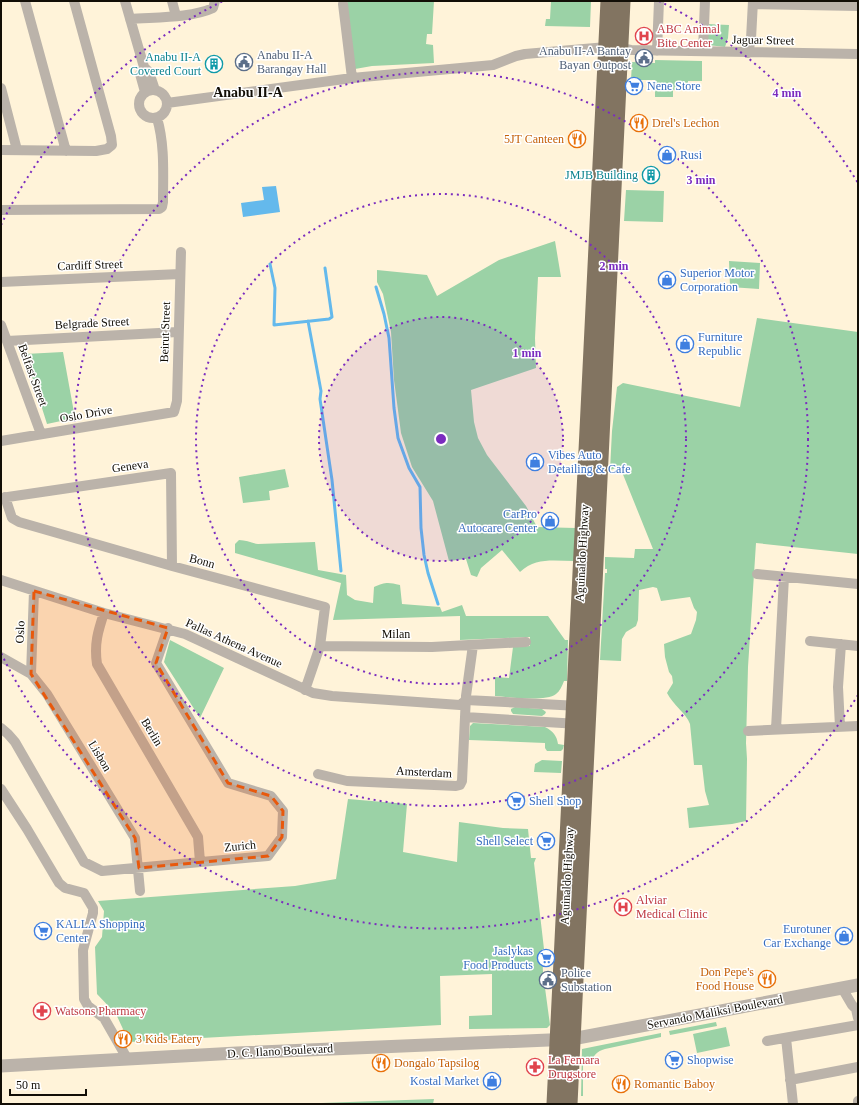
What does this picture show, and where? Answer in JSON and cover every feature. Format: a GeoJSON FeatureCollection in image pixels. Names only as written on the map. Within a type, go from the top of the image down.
{"type":"FeatureCollection","features":[{"type":"Feature","properties":{"kind":"highway","name":"Aguinaldo Highway"},"geometry":{"type":"LineString","coordinates":[[609,1],[614,47]]}},
{"type":"Feature","properties":{"kind":"highway","name":"Aguinaldo Highway"},"geometry":{"type":"LineString","coordinates":[[569,1104],[566,1039],[602,285],[614,47],[622,1]]}},
{"type":"Feature","properties":{"kind":"highway","name":"Aguinaldo Highway"},"geometry":{"type":"LineString","coordinates":[[555,1104],[566,1039]]}},
{"type":"Feature","properties":{"kind":"street"},"geometry":{"type":"LineString","coordinates":[[25,1],[66,151]]}},
{"type":"Feature","properties":{"kind":"street"},"geometry":{"type":"LineString","coordinates":[[1,150],[96,151],[107,149],[112,145],[111,136],[74,1]]}},
{"type":"Feature","properties":{"kind":"street"},"geometry":{"type":"LineString","coordinates":[[125,1],[144,67],[149,72],[150,91]]}},
{"type":"Feature","properties":{"kind":"street"},"geometry":{"type":"LineString","coordinates":[[172,1],[176,16]]}},
{"type":"Feature","properties":{"kind":"street"},"geometry":{"type":"LineString","coordinates":[[130,19],[176,16],[206,12],[213,8],[216,1]]}},
{"type":"Feature","properties":{"kind":"street"},"geometry":{"type":"LineString","coordinates":[[657,51],[659,1]]}},
{"type":"Feature","properties":{"kind":"street"},"geometry":{"type":"LineString","coordinates":[[703,51],[705,1]]}},
{"type":"Feature","properties":{"kind":"street"},"geometry":{"type":"LineString","coordinates":[[748,53],[751,39],[753,2],[858,6]]}},
{"type":"Feature","properties":{"kind":"street"},"geometry":{"type":"LineString","coordinates":[[343,4],[352,78]]}},
{"type":"Feature","properties":{"kind":"street","name":"Jaguar Street"},"geometry":{"type":"LineString","coordinates":[[167,103],[352,78],[493,66],[525,54],[614,47],[631,50],[657,51],[858,54]]}},
{"type":"Feature","properties":{"kind":"street"},"geometry":{"type":"LineString","coordinates":[[1,88],[17,150]]}},
{"type":"Feature","properties":{"kind":"street"},"geometry":{"type":"LineString","coordinates":[[150,91],[161,92],[167,103],[165,112],[157,118],[147,118],[140,111],[138,101],[140,96],[150,91]]}},
{"type":"Feature","properties":{"kind":"street"},"geometry":{"type":"LineString","coordinates":[[1,210],[159,209],[163,205],[162,133],[157,118]]}},
{"type":"Feature","properties":{"kind":"street","name":"Beirut Street"},"geometry":{"type":"LineString","coordinates":[[174,412],[176,401],[180,252]]}},
{"type":"Feature","properties":{"kind":"street","name":"Cardiff Street"},"geometry":{"type":"LineString","coordinates":[[1,282],[180,274]]}},
{"type":"Feature","properties":{"kind":"street","name":"Belfast Street"},"geometry":{"type":"LineString","coordinates":[[1,325],[41,434]]}},
{"type":"Feature","properties":{"kind":"street","name":"Belgrade Street"},"geometry":{"type":"LineString","coordinates":[[7,341],[178,332]]}},
{"type":"Feature","properties":{"kind":"street","name":"Oslo Drive"},"geometry":{"type":"LineString","coordinates":[[1,440],[174,412]]}},
{"type":"Feature","properties":{"kind":"street","name":"Geneva"},"geometry":{"type":"LineString","coordinates":[[3,498],[171,473],[172,566]]}},
{"type":"Feature","properties":{"kind":"street","name":"Bonn"},"geometry":{"type":"LineString","coordinates":[[3,498],[14,520],[172,566],[325,607],[320,646],[305,690]]}},
{"type":"Feature","properties":{"kind":"street"},"geometry":{"type":"LineString","coordinates":[[757,574],[858,584]]}},
{"type":"Feature","properties":{"kind":"street"},"geometry":{"type":"LineString","coordinates":[[776,730],[784,576]]}},
{"type":"Feature","properties":{"kind":"street","name":"Pallas Athena Avenue"},"geometry":{"type":"LineString","coordinates":[[1,580],[104,613],[168,628],[185,634],[305,690],[322,695],[582,706]]}},
{"type":"Feature","properties":{"kind":"street","name":"Oslo"},"geometry":{"type":"LineString","coordinates":[[31,674],[34,591]]}},
{"type":"Feature","properties":{"kind":"street","name":"Berlin"},"geometry":{"type":"LineString","coordinates":[[104,613],[96,639],[95,652],[97,664],[198,836],[200,862]]}},
{"type":"Feature","properties":{"kind":"street","name":"Zurich"},"geometry":{"type":"LineString","coordinates":[[1,728],[15,742],[84,862],[102,871],[268,856],[282,837],[283,811],[271,796],[228,783],[156,664],[168,628]]}},
{"type":"Feature","properties":{"kind":"street"},"geometry":{"type":"LineString","coordinates":[[810,641],[858,646]]}},
{"type":"Feature","properties":{"kind":"street","name":"Milan"},"geometry":{"type":"LineString","coordinates":[[320,646],[395,648],[526,642]]}},
{"type":"Feature","properties":{"kind":"street"},"geometry":{"type":"LineString","coordinates":[[840,727],[838,687],[841,644]]}},
{"type":"Feature","properties":{"kind":"street"},"geometry":{"type":"LineString","coordinates":[[472,645],[463,702],[465,717],[581,724]]}},
{"type":"Feature","properties":{"kind":"street","name":"Lisbon"},"geometry":{"type":"LineString","coordinates":[[1,657],[31,674],[47,694],[135,838],[140,891]]}},
{"type":"Feature","properties":{"kind":"street","name":"Amsterdam"},"geometry":{"type":"LineString","coordinates":[[318,774],[347,781],[458,786],[462,781],[465,717]]}},
{"type":"Feature","properties":{"kind":"street"},"geometry":{"type":"LineString","coordinates":[[748,731],[858,726]]}},
{"type":"Feature","properties":{"kind":"street"},"geometry":{"type":"LineString","coordinates":[[1,789],[59,883],[65,888],[82,892],[92,906],[93,912],[83,950],[84,999],[88,1006],[104,1018],[128,1060]]}},
{"type":"Feature","properties":{"kind":"street","name":"Servando Maliksi Boulevard"},"geometry":{"type":"LineString","coordinates":[[566,1039],[858,985]]}},
{"type":"Feature","properties":{"kind":"street"},"geometry":{"type":"LineString","coordinates":[[842,988],[857,1012]]}},
{"type":"Feature","properties":{"kind":"street"},"geometry":{"type":"LineString","coordinates":[[767,1041],[858,1025]]}},
{"type":"Feature","properties":{"kind":"street"},"geometry":{"type":"LineString","coordinates":[[786,1038],[793,1104]]}},
{"type":"Feature","properties":{"kind":"street","name":"D. C. Ilano Boulevard"},"geometry":{"type":"LineString","coordinates":[[1,1066],[245,1053],[566,1039]]}},
{"type":"Feature","properties":{"kind":"street"},"geometry":{"type":"LineString","coordinates":[[790,1080],[858,1067]]}},
{"type":"Feature","properties":{"kind":"highlighted area"},"geometry":{"type":"Polygon","coordinates":[[[34,591],[168,628],[156,663],[228,783],[271,796],[283,811],[282,837],[268,856],[139,868],[135,838],[31,674],[34,591]]]}},
{"type":"Feature","properties":{"kind":"green space"},"geometry":{"type":"Polygon","coordinates":[[[347,1],[434,1],[432,34],[427,34],[426,44],[433,45],[434,63],[372,66],[355,69],[347,1]]]}},
{"type":"Feature","properties":{"kind":"green space"},"geometry":{"type":"Polygon","coordinates":[[[551,1],[591,1],[590,27],[545,26],[546,19],[550,19],[551,1]]]}},
{"type":"Feature","properties":{"kind":"green space"},"geometry":{"type":"Polygon","coordinates":[[[707,24],[729,25],[728,38],[725,47],[708,45],[707,24]]]}},
{"type":"Feature","properties":{"kind":"green space"},"geometry":{"type":"Polygon","coordinates":[[[655,60],[702,61],[702,81],[688,81],[688,86],[683,86],[683,90],[673,90],[673,97],[655,97],[655,80],[631,80],[632,62],[655,63],[655,60]]]}},
{"type":"Feature","properties":{"kind":"green space"},"geometry":{"type":"Polygon","coordinates":[[[626,190],[664,191],[663,222],[624,221],[626,190]]]}},
{"type":"Feature","properties":{"kind":"green space"},"geometry":{"type":"Polygon","coordinates":[[[555,241],[561,277],[538,277],[535,338],[536,368],[471,390],[474,422],[478,438],[487,455],[526,506],[537,527],[575,528],[574,561],[539,562],[526,567],[520,572],[502,550],[481,568],[477,577],[471,575],[466,559],[449,561],[433,501],[412,467],[401,433],[394,380],[391,332],[383,294],[377,282],[377,270],[427,275],[437,296],[499,260],[555,241]]]}},
{"type":"Feature","properties":{"kind":"green space"},"geometry":{"type":"Polygon","coordinates":[[[729,261],[760,263],[759,289],[730,287],[729,261]]]}},
{"type":"Feature","properties":{"kind":"green space"},"geometry":{"type":"Polygon","coordinates":[[[757,318],[858,332],[858,554],[756,543],[748,667],[746,821],[732,824],[689,828],[687,808],[709,805],[705,791],[702,765],[694,765],[690,724],[686,716],[667,693],[673,683],[665,657],[664,644],[691,634],[697,612],[690,597],[661,601],[657,588],[653,587],[639,590],[638,620],[636,626],[626,632],[622,639],[621,661],[600,660],[605,573],[607,573],[607,569],[605,569],[605,557],[634,558],[635,549],[653,549],[620,467],[610,470],[612,431],[617,387],[623,383],[740,407],[757,318]]]}},
{"type":"Feature","properties":{"kind":"green space"},"geometry":{"type":"Polygon","coordinates":[[[63,352],[75,418],[47,424],[25,354],[63,352]]]}},
{"type":"Feature","properties":{"kind":"green space"},"geometry":{"type":"Polygon","coordinates":[[[285,469],[289,487],[269,491],[270,500],[243,503],[239,477],[285,469]]]}},
{"type":"Feature","properties":{"kind":"green space"},"geometry":{"type":"Polygon","coordinates":[[[239,540],[258,544],[315,542],[318,570],[346,575],[347,595],[355,600],[373,603],[374,587],[384,583],[389,583],[400,585],[402,604],[440,607],[442,612],[462,605],[466,616],[548,616],[565,640],[568,640],[567,681],[564,681],[562,687],[556,694],[544,698],[495,696],[495,677],[509,678],[513,647],[530,646],[530,637],[460,640],[460,616],[333,620],[341,583],[235,553],[235,544],[239,540]]]}},
{"type":"Feature","properties":{"kind":"green space"},"geometry":{"type":"Polygon","coordinates":[[[170,640],[224,668],[200,718],[164,662],[170,640]]]}},
{"type":"Feature","properties":{"kind":"green space"},"geometry":{"type":"Polygon","coordinates":[[[515,707],[542,709],[546,712],[542,716],[513,714],[511,709],[515,707]]]}},
{"type":"Feature","properties":{"kind":"green space"},"geometry":{"type":"Polygon","coordinates":[[[473,723],[545,727],[554,734],[558,744],[564,745],[563,749],[561,751],[547,751],[545,748],[545,743],[469,740],[470,726],[473,723]]]}},
{"type":"Feature","properties":{"kind":"green space"},"geometry":{"type":"Polygon","coordinates":[[[542,760],[562,761],[561,773],[534,772],[535,764],[542,760]]]}},
{"type":"Feature","properties":{"kind":"green space"},"geometry":{"type":"Polygon","coordinates":[[[348,799],[407,804],[403,852],[457,862],[459,822],[503,828],[528,829],[531,858],[536,858],[534,863],[544,949],[542,949],[543,973],[550,1025],[547,1028],[469,1029],[469,1016],[492,1015],[492,974],[440,976],[441,1025],[129,1042],[116,1014],[97,994],[95,947],[102,937],[104,911],[98,901],[295,886],[336,879],[348,799]]]}},
{"type":"Feature","properties":{"kind":"green space"},"geometry":{"type":"Polygon","coordinates":[[[716,1022],[717,1026],[670,1035],[669,1031],[716,1022]]]}},
{"type":"Feature","properties":{"kind":"green space"},"geometry":{"type":"Polygon","coordinates":[[[726,1027],[730,1046],[697,1053],[693,1034],[726,1027]]]}},
{"type":"Feature","properties":{"kind":"green space"},"geometry":{"type":"Polygon","coordinates":[[[661,1033],[661,1037],[602,1050],[594,1056],[590,1064],[583,1064],[583,1096],[581,1096],[582,1049],[661,1033]]]}},
{"type":"Feature","properties":{"kind":"green space"},"geometry":{"type":"Polygon","coordinates":[[[434,1099],[433,1104],[293,1104],[434,1099]]]}},
{"type":"Feature","properties":{"kind":"water"},"geometry":{"type":"Polygon","coordinates":[[[276,186],[280,212],[243,217],[241,203],[264,200],[262,187],[276,186]]]}},
{"type":"Feature","properties":{"kind":"waterway"},"geometry":{"type":"LineString","coordinates":[[270,264],[275,288],[274,325],[329,319],[332,317],[325,268]]}},
{"type":"Feature","properties":{"kind":"waterway"},"geometry":{"type":"LineString","coordinates":[[376,287],[389,338],[394,408],[398,438],[409,468],[420,487],[421,528],[424,555],[438,604]]}},
{"type":"Feature","properties":{"kind":"waterway"},"geometry":{"type":"LineString","coordinates":[[308,321],[321,391],[320,399],[332,480],[341,571]]}},
{"type":"Feature","properties":{"kind":"place","name":"ABC Animal Bite Center"},"geometry":{"type":"Point","coordinates":[644,36]}},
{"type":"Feature","properties":{"kind":"place","name":"Anabu II-A Bantay Bayan Outpost"},"geometry":{"type":"Point","coordinates":[644,58]}},
{"type":"Feature","properties":{"kind":"place","name":"Anabu II-A Barangay Hall"},"geometry":{"type":"Point","coordinates":[244,62]}},
{"type":"Feature","properties":{"kind":"place","name":"Anabu II-A Covered Court"},"geometry":{"type":"Point","coordinates":[214,64]}},
{"type":"Feature","properties":{"kind":"place","name":"Nene Store"},"geometry":{"type":"Point","coordinates":[634,86]}},
{"type":"Feature","properties":{"kind":"place","name":"Drel's Lechon"},"geometry":{"type":"Point","coordinates":[639,123]}},
{"type":"Feature","properties":{"kind":"place","name":"5JT Canteen"},"geometry":{"type":"Point","coordinates":[577,139]}},
{"type":"Feature","properties":{"kind":"place","name":"Rusi"},"geometry":{"type":"Point","coordinates":[667,155]}},
{"type":"Feature","properties":{"kind":"place","name":"JMJB Building"},"geometry":{"type":"Point","coordinates":[651,175]}},
{"type":"Feature","properties":{"kind":"place","name":"Superior Motor Corporation"},"geometry":{"type":"Point","coordinates":[667,280]}},
{"type":"Feature","properties":{"kind":"place","name":"Furniture Republic"},"geometry":{"type":"Point","coordinates":[685,344]}},
{"type":"Feature","properties":{"kind":"place","name":"Vibes Auto Detailing & Cafe"},"geometry":{"type":"Point","coordinates":[535,462]}},
{"type":"Feature","properties":{"kind":"place","name":"CarPro Autocare Center"},"geometry":{"type":"Point","coordinates":[550,521]}},
{"type":"Feature","properties":{"kind":"place","name":"Shell Shop"},"geometry":{"type":"Point","coordinates":[516,801]}},
{"type":"Feature","properties":{"kind":"place","name":"Shell Select"},"geometry":{"type":"Point","coordinates":[546,841]}},
{"type":"Feature","properties":{"kind":"place","name":"Alviar Medical Clinic"},"geometry":{"type":"Point","coordinates":[623,907]}},
{"type":"Feature","properties":{"kind":"place","name":"KALLA Shopping Center"},"geometry":{"type":"Point","coordinates":[43,931]}},
{"type":"Feature","properties":{"kind":"place","name":"Eurotuner Car Exchange"},"geometry":{"type":"Point","coordinates":[844,936]}},
{"type":"Feature","properties":{"kind":"place","name":"Jaslykas Food Products"},"geometry":{"type":"Point","coordinates":[546,958]}},
{"type":"Feature","properties":{"kind":"place","name":"Don Pepe's Food House"},"geometry":{"type":"Point","coordinates":[767,979]}},
{"type":"Feature","properties":{"kind":"place","name":"Police Substation"},"geometry":{"type":"Point","coordinates":[548,980]}},
{"type":"Feature","properties":{"kind":"place","name":"Watsons Pharmacy"},"geometry":{"type":"Point","coordinates":[42,1011]}},
{"type":"Feature","properties":{"kind":"place","name":"3 Kids Eatery"},"geometry":{"type":"Point","coordinates":[123,1039]}},
{"type":"Feature","properties":{"kind":"place","name":"Shopwise"},"geometry":{"type":"Point","coordinates":[674,1060]}},
{"type":"Feature","properties":{"kind":"place","name":"Dongalo Tapsilog"},"geometry":{"type":"Point","coordinates":[381,1063]}},
{"type":"Feature","properties":{"kind":"place","name":"La Femara Drugstore"},"geometry":{"type":"Point","coordinates":[535,1067]}},
{"type":"Feature","properties":{"kind":"place","name":"Kostal Market"},"geometry":{"type":"Point","coordinates":[492,1081]}},
{"type":"Feature","properties":{"kind":"place","name":"Romantic Baboy"},"geometry":{"type":"Point","coordinates":[621,1084]}},
{"type":"Feature","properties":{"kind":"district","name":"Anabu II-A"},"geometry":{"type":"Point","coordinates":[248,92]}}]}
